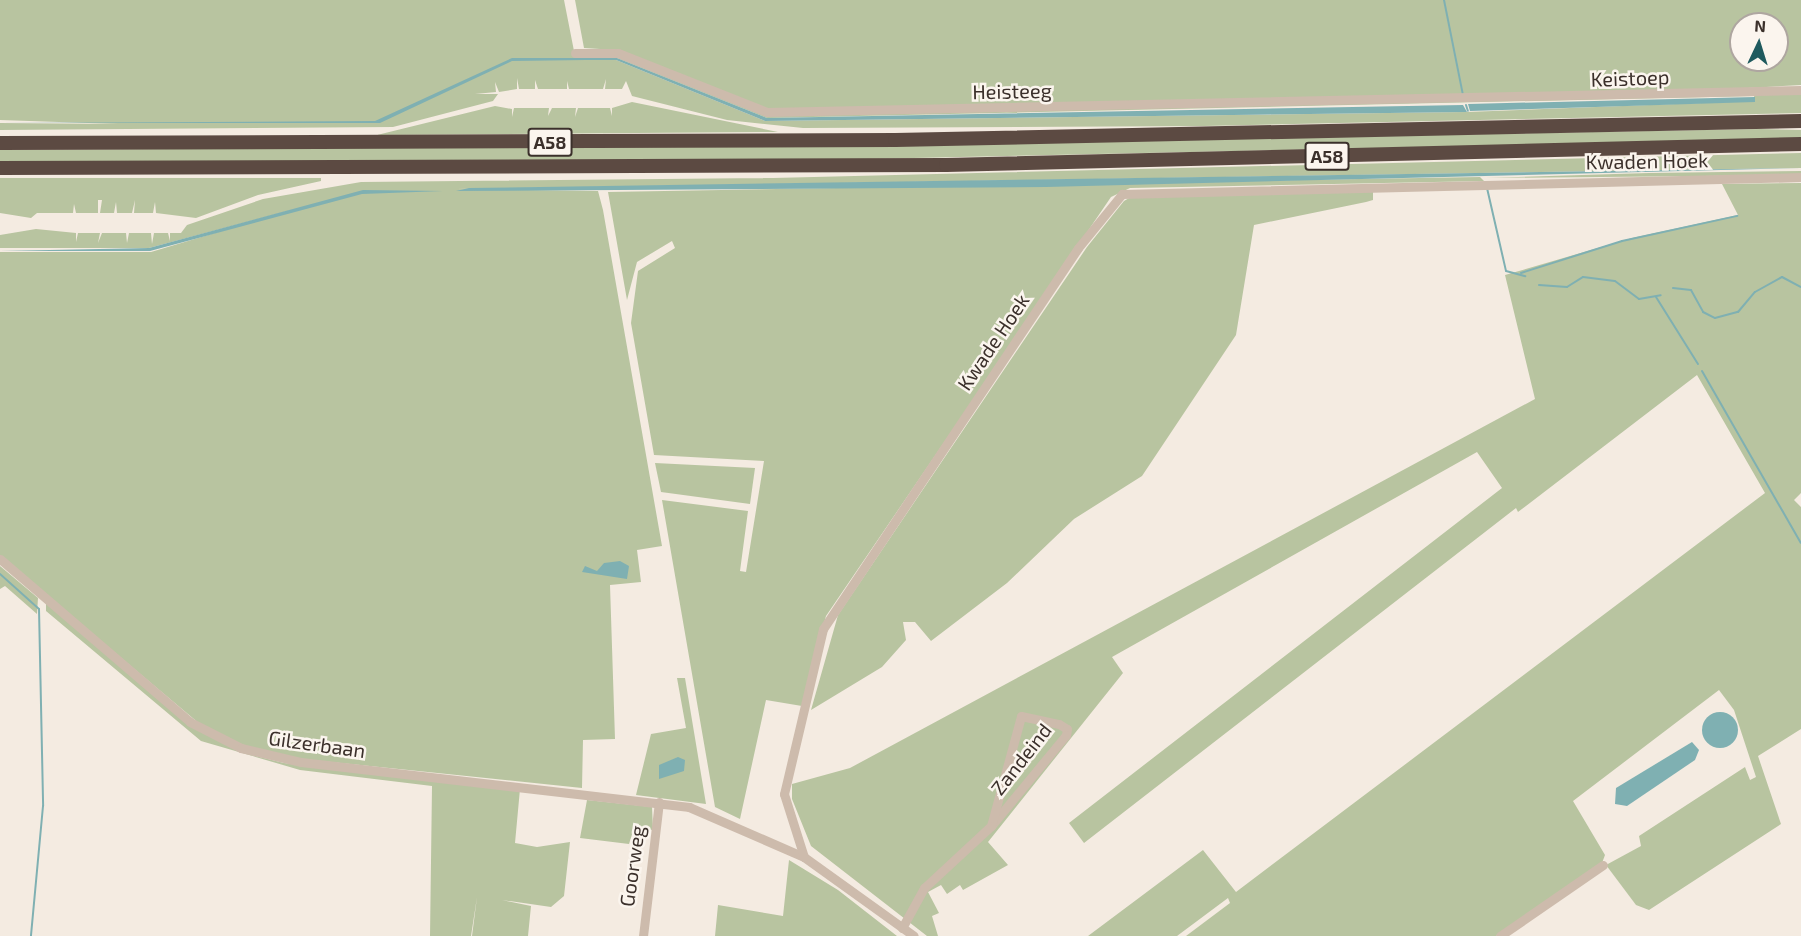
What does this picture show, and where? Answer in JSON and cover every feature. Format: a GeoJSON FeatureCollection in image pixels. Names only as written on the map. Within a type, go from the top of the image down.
{"type":"FeatureCollection","features":[{"type":"Feature","properties":{"kind":"highway","name":"A58"},"geometry":{"type":"LineString","coordinates":[[0,143],[895,140],[1801,121]]}},
{"type":"Feature","properties":{"kind":"highway","name":"A58"},"geometry":{"type":"LineString","coordinates":[[0,168],[945,165],[1801,144]]}},
{"type":"Feature","properties":{"kind":"street","name":"Heisteeg"},"geometry":{"type":"LineString","coordinates":[[576,52],[618,53],[767,112],[1461,101]]}},
{"type":"Feature","properties":{"kind":"street","name":"Keistoep"},"geometry":{"type":"LineString","coordinates":[[1461,101],[1801,90]]}},
{"type":"Feature","properties":{"kind":"street","name":"Kwaden Hoek"},"geometry":{"type":"LineString","coordinates":[[1494,183],[1801,177]]}},
{"type":"Feature","properties":{"kind":"street","name":"Kwade Hoek"},"geometry":{"type":"LineString","coordinates":[[804,857],[784,794],[823,629],[1078,248],[1122,194],[1494,183]]}},
{"type":"Feature","properties":{"kind":"street","name":"Gilzerbaan"},"geometry":{"type":"LineString","coordinates":[[0,559],[190,722],[241,748],[291,761],[660,802]]}},
{"type":"Feature","properties":{"kind":"street","name":"Zandeind"},"geometry":{"type":"LineString","coordinates":[[902,928],[924,888],[991,826],[1066,735],[1067,729],[1021,716],[991,826]]}},
{"type":"Feature","properties":{"kind":"street"},"geometry":{"type":"LineString","coordinates":[[660,802],[722,816],[804,857],[914,936]]}},
{"type":"Feature","properties":{"kind":"street","name":"Goorweg"},"geometry":{"type":"LineString","coordinates":[[643,936],[660,802]]}},
{"type":"Feature","properties":{"kind":"street"},"geometry":{"type":"LineString","coordinates":[[1500,936],[1603,865]]}},
{"type":"Feature","properties":{"kind":"green space"},"geometry":{"type":"Polygon","coordinates":[[[0,0],[564,0],[574,51],[614,55],[767,115],[1801,92],[1801,113],[1204,126],[803,128],[727,120],[632,96],[626,81],[622,89],[605,89],[606,79],[603,89],[569,89],[567,81],[567,89],[538,89],[535,80],[535,89],[519,89],[517,78],[517,89],[499,92],[495,82],[496,92],[475,94],[498,94],[493,101],[393,127],[0,130],[0,123],[118,124],[0,120],[0,0]],[[617,58],[571,59],[616,60],[765,121],[1467,112],[1755,101],[1754,96],[767,118],[617,58]]]}},
{"type":"Feature","properties":{"kind":"green space"},"geometry":{"type":"Polygon","coordinates":[[[575,0],[1801,0],[1801,85],[1634,94],[766,110],[616,50],[584,48],[575,0]]]}},
{"type":"Feature","properties":{"kind":"green space"},"geometry":{"type":"Polygon","coordinates":[[[632,102],[778,132],[377,135],[495,106],[512,109],[512,117],[514,108],[549,108],[548,116],[552,108],[576,108],[575,117],[578,108],[610,108],[612,116],[612,108],[632,102]]]}},
{"type":"Feature","properties":{"kind":"green space"},"geometry":{"type":"Polygon","coordinates":[[[1801,130],[1801,139],[867,159],[0,163],[0,150],[888,145],[1801,130]]]}},
{"type":"Feature","properties":{"kind":"green space"},"geometry":{"type":"Polygon","coordinates":[[[1801,153],[1801,168],[456,189],[598,191],[603,210],[662,546],[637,550],[641,582],[610,585],[615,739],[583,740],[582,788],[302,759],[246,747],[201,725],[0,556],[0,252],[151,252],[295,209],[149,248],[0,248],[0,235],[36,229],[76,233],[76,242],[78,233],[100,233],[98,243],[102,233],[126,233],[127,243],[129,233],[151,233],[152,244],[154,233],[168,233],[170,241],[170,233],[181,233],[187,225],[263,199],[361,182],[773,178],[1801,153]]]}},
{"type":"Feature","properties":{"kind":"green space"},"geometry":{"type":"Polygon","coordinates":[[[1801,171],[1801,175],[1486,178],[1649,173],[1801,171]]]}},
{"type":"Feature","properties":{"kind":"green space"},"geometry":{"type":"Polygon","coordinates":[[[1480,177],[1484,181],[1130,188],[1111,197],[826,616],[802,706],[766,700],[740,819],[715,807],[662,500],[748,511],[740,571],[746,572],[764,461],[654,455],[631,323],[638,271],[675,248],[672,241],[637,262],[627,300],[608,192],[1480,177]]]}},
{"type":"Feature","properties":{"kind":"green space"},"geometry":{"type":"Polygon","coordinates":[[[0,178],[321,178],[321,181],[258,195],[196,218],[156,213],[155,202],[153,213],[134,213],[135,200],[132,213],[117,213],[116,202],[114,213],[100,213],[102,200],[98,200],[98,213],[76,213],[74,204],[73,213],[37,213],[31,218],[0,213],[0,178]]]}},
{"type":"Feature","properties":{"kind":"green space"},"geometry":{"type":"Polygon","coordinates":[[[1801,183],[1801,493],[1794,500],[1801,507],[1801,729],[1758,756],[1781,824],[1649,910],[1636,905],[1606,865],[1641,846],[1639,836],[1745,767],[1750,780],[1756,777],[1734,710],[1719,690],[1573,801],[1605,855],[1602,863],[1496,936],[1186,936],[1230,903],[1228,898],[1177,936],[1088,936],[1203,850],[1236,892],[1765,493],[1697,375],[1518,512],[1516,508],[1084,843],[1069,823],[1502,488],[1477,452],[1112,657],[1123,673],[988,842],[1008,865],[963,890],[960,885],[947,894],[941,885],[928,892],[939,913],[932,916],[938,936],[927,936],[811,846],[792,799],[792,784],[850,768],[1535,399],[1505,275],[1632,238],[1738,215],[1722,184],[1801,183]]]}},
{"type":"Feature","properties":{"kind":"green space"},"geometry":{"type":"Polygon","coordinates":[[[1373,189],[1373,200],[1254,225],[1236,335],[1142,476],[1074,519],[1007,583],[931,641],[915,622],[903,622],[906,640],[882,667],[811,710],[838,615],[1087,247],[1124,201],[1136,194],[1373,189]]]}},
{"type":"Feature","properties":{"kind":"green space"},"geometry":{"type":"Polygon","coordinates":[[[655,463],[755,468],[750,504],[661,492],[655,463]]]}},
{"type":"Feature","properties":{"kind":"green space"},"geometry":{"type":"Polygon","coordinates":[[[0,566],[38,598],[37,614],[5,586],[0,589],[0,566]]]}},
{"type":"Feature","properties":{"kind":"green space"},"geometry":{"type":"Polygon","coordinates":[[[46,603],[187,724],[240,752],[284,763],[520,789],[515,843],[537,847],[570,842],[564,896],[551,907],[502,900],[531,906],[528,936],[472,936],[477,897],[471,936],[430,936],[432,786],[300,770],[201,741],[46,611],[46,603]]]}},
{"type":"Feature","properties":{"kind":"green space"},"geometry":{"type":"Polygon","coordinates":[[[677,678],[685,678],[706,804],[636,795],[651,734],[686,728],[677,678]]]}},
{"type":"Feature","properties":{"kind":"green space"},"geometry":{"type":"Polygon","coordinates":[[[587,800],[652,807],[653,830],[634,828],[629,844],[580,838],[587,800]]]}},
{"type":"Feature","properties":{"kind":"green space"},"geometry":{"type":"Polygon","coordinates":[[[789,860],[838,890],[897,936],[715,936],[718,905],[783,916],[789,860]]]}},
{"type":"Feature","properties":{"kind":"water"},"geometry":{"type":"Polygon","coordinates":[[[512,58],[617,58],[767,118],[1463,105],[1467,112],[765,121],[616,60],[586,60],[512,61],[380,123],[0,123],[375,121],[512,58]]]}},
{"type":"Feature","properties":{"kind":"water"},"geometry":{"type":"Polygon","coordinates":[[[1755,97],[1755,102],[1470,111],[1468,104],[1755,97]]]}},
{"type":"Feature","properties":{"kind":"water"},"geometry":{"type":"Polygon","coordinates":[[[1801,168],[1046,187],[456,191],[469,188],[1801,168]]]}},
{"type":"Feature","properties":{"kind":"water"},"geometry":{"type":"Polygon","coordinates":[[[363,190],[443,191],[362,194],[150,251],[0,251],[149,248],[363,190]]]}},
{"type":"Feature","properties":{"kind":"water"},"geometry":{"type":"Polygon","coordinates":[[[620,561],[629,566],[627,579],[582,572],[585,566],[597,571],[604,563],[620,561]]]}},
{"type":"Feature","properties":{"kind":"water"},"geometry":{"type":"Polygon","coordinates":[[[1720,712],[1732,718],[1738,730],[1732,742],[1720,748],[1708,742],[1702,730],[1708,718],[1720,712]]]}},
{"type":"Feature","properties":{"kind":"water"},"geometry":{"type":"Polygon","coordinates":[[[1692,742],[1699,750],[1695,760],[1627,806],[1615,804],[1616,788],[1692,742]]]}},
{"type":"Feature","properties":{"kind":"water"},"geometry":{"type":"Polygon","coordinates":[[[678,757],[685,760],[684,771],[659,779],[659,765],[678,757]]]}},
{"type":"Feature","properties":{"kind":"waterway"},"geometry":{"type":"LineString","coordinates":[[1444,0],[1463,95]]}},
{"type":"Feature","properties":{"kind":"waterway"},"geometry":{"type":"LineString","coordinates":[[1466,105],[1468,111]]}},
{"type":"Feature","properties":{"kind":"waterway"},"geometry":{"type":"LineString","coordinates":[[1487,188],[1506,271],[1525,276]]}},
{"type":"Feature","properties":{"kind":"waterway"},"geometry":{"type":"LineString","coordinates":[[1521,273],[1622,241],[1737,216]]}},
{"type":"Feature","properties":{"kind":"waterway"},"geometry":{"type":"LineString","coordinates":[[1539,285],[1567,287],[1583,277],[1615,281],[1639,299],[1661,295]]}},
{"type":"Feature","properties":{"kind":"waterway"},"geometry":{"type":"LineString","coordinates":[[1673,288],[1691,290],[1703,312],[1715,318],[1738,312],[1755,292],[1782,277],[1801,287]]}},
{"type":"Feature","properties":{"kind":"waterway"},"geometry":{"type":"LineString","coordinates":[[1656,297],[1698,364]]}},
{"type":"Feature","properties":{"kind":"waterway"},"geometry":{"type":"LineString","coordinates":[[1702,371],[1801,543]]}},
{"type":"Feature","properties":{"kind":"waterway"},"geometry":{"type":"LineString","coordinates":[[0,574],[39,609],[43,806],[31,936]]}}]}
